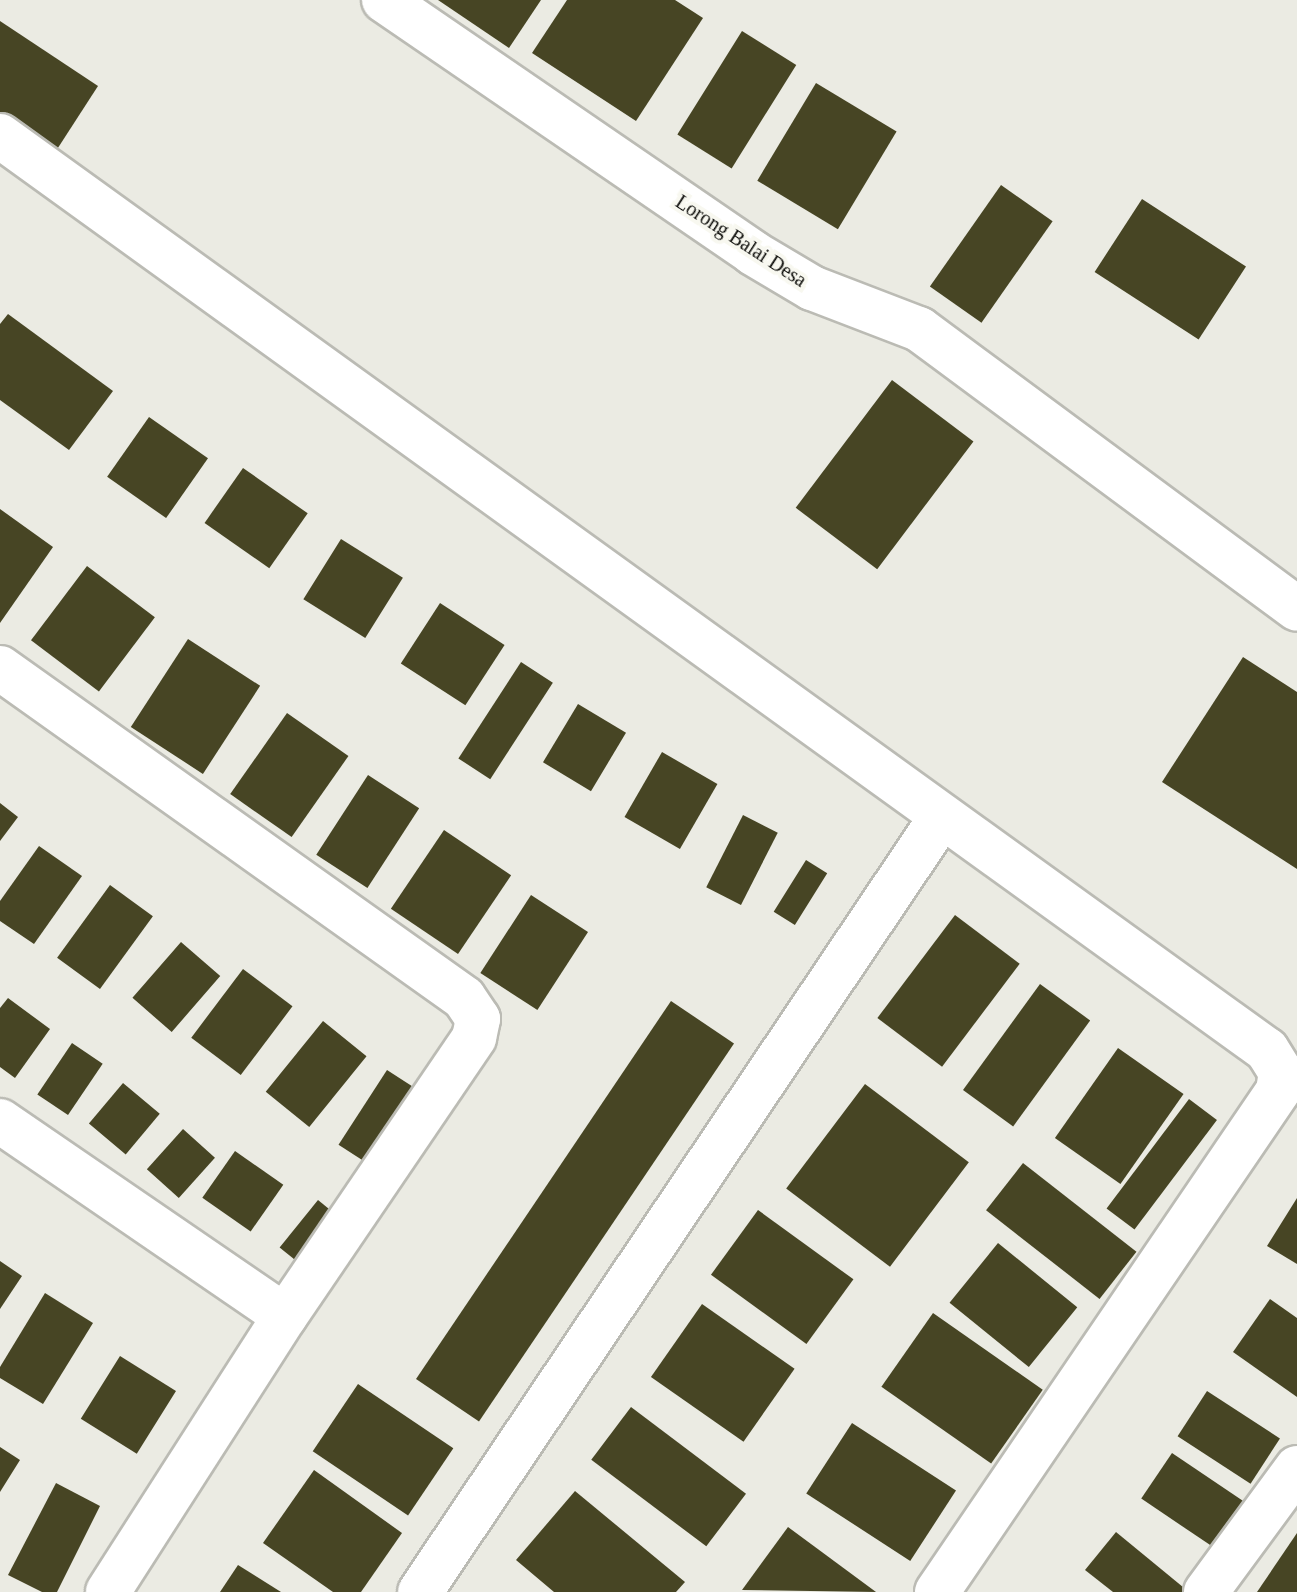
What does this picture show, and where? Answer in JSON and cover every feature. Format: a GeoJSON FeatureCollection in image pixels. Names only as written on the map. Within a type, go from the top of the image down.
{"type":"FeatureCollection","features":[{"type":"Feature","properties":{"kind":"street","name":"Lorong Balai Desa"},"geometry":{"type":"LineString","coordinates":[[384,0],[753,253],[812,288],[919,329],[1297,609]]}},
{"type":"Feature","properties":{"kind":"street"},"geometry":{"type":"LineString","coordinates":[[0,136],[1267,1050],[1281,1072],[1278,1091],[937,1592]]}},
{"type":"Feature","properties":{"kind":"street"},"geometry":{"type":"LineString","coordinates":[[0,668],[464,998],[478,1019],[474,1038],[285,1316],[108,1592]]}},
{"type":"Feature","properties":{"kind":"street"},"geometry":{"type":"LineString","coordinates":[[420,1592],[942,816]]}},
{"type":"Feature","properties":{"kind":"street"},"geometry":{"type":"LineString","coordinates":[[0,1121],[285,1316]]}},
{"type":"Feature","properties":{"kind":"street"},"geometry":{"type":"LineString","coordinates":[[1206,1592],[1297,1468]]}},
{"type":"Feature","properties":{"kind":"building"},"geometry":{"type":"Polygon","coordinates":[[[438,0],[541,0],[509,48],[438,0]]]}},
{"type":"Feature","properties":{"kind":"building"},"geometry":{"type":"Polygon","coordinates":[[[567,0],[675,0],[703,18],[636,121],[532,53],[567,0]]]}},
{"type":"Feature","properties":{"kind":"building"},"geometry":{"type":"Polygon","coordinates":[[[0,21],[98,86],[54,154],[0,119],[0,21]]]}},
{"type":"Feature","properties":{"kind":"building"},"geometry":{"type":"Polygon","coordinates":[[[742,31],[796,65],[732,168],[677,134],[742,31]]]}},
{"type":"Feature","properties":{"kind":"building"},"geometry":{"type":"Polygon","coordinates":[[[816,83],[897,131],[838,229],[757,181],[816,83]]]}},
{"type":"Feature","properties":{"kind":"building"},"geometry":{"type":"Polygon","coordinates":[[[1001,185],[1053,221],[981,323],[930,287],[1001,185]]]}},
{"type":"Feature","properties":{"kind":"building"},"geometry":{"type":"Polygon","coordinates":[[[1142,199],[1246,267],[1199,339],[1095,272],[1142,199]]]}},
{"type":"Feature","properties":{"kind":"building"},"geometry":{"type":"Polygon","coordinates":[[[8,314],[113,391],[69,450],[0,400],[0,324],[8,314]]]}},
{"type":"Feature","properties":{"kind":"building"},"geometry":{"type":"Polygon","coordinates":[[[892,380],[973,441],[877,569],[796,508],[892,380]]]}},
{"type":"Feature","properties":{"kind":"building"},"geometry":{"type":"Polygon","coordinates":[[[149,417],[208,458],[166,518],[107,477],[149,417]]]}},
{"type":"Feature","properties":{"kind":"building"},"geometry":{"type":"Polygon","coordinates":[[[243,468],[308,513],[269,568],[205,523],[243,468]]]}},
{"type":"Feature","properties":{"kind":"building"},"geometry":{"type":"Polygon","coordinates":[[[0,509],[53,547],[0,623],[0,509]]]}},
{"type":"Feature","properties":{"kind":"building"},"geometry":{"type":"Polygon","coordinates":[[[341,539],[403,578],[365,638],[303,599],[341,539]]]}},
{"type":"Feature","properties":{"kind":"building"},"geometry":{"type":"Polygon","coordinates":[[[87,566],[155,617],[99,691],[31,640],[87,566]]]}},
{"type":"Feature","properties":{"kind":"building"},"geometry":{"type":"Polygon","coordinates":[[[440,603],[505,645],[465,705],[401,663],[440,603]]]}},
{"type":"Feature","properties":{"kind":"building"},"geometry":{"type":"Polygon","coordinates":[[[188,639],[260,686],[203,774],[131,727],[188,639]]]}},
{"type":"Feature","properties":{"kind":"building"},"geometry":{"type":"Polygon","coordinates":[[[1243,657],[1297,692],[1297,869],[1162,782],[1243,657]]]}},
{"type":"Feature","properties":{"kind":"building"},"geometry":{"type":"Polygon","coordinates":[[[521,662],[553,683],[490,779],[458,758],[521,662]]]}},
{"type":"Feature","properties":{"kind":"building"},"geometry":{"type":"Polygon","coordinates":[[[578,704],[626,733],[591,791],[543,762],[578,704]]]}},
{"type":"Feature","properties":{"kind":"building"},"geometry":{"type":"Polygon","coordinates":[[[287,713],[348,756],[292,837],[230,794],[287,713]]]}},
{"type":"Feature","properties":{"kind":"building"},"geometry":{"type":"Polygon","coordinates":[[[662,752],[717,784],[680,849],[624,817],[662,752]]]}},
{"type":"Feature","properties":{"kind":"building"},"geometry":{"type":"Polygon","coordinates":[[[368,775],[419,808],[367,888],[316,855],[368,775]]]}},
{"type":"Feature","properties":{"kind":"building"},"geometry":{"type":"Polygon","coordinates":[[[0,803],[18,817],[0,841],[0,803]]]}},
{"type":"Feature","properties":{"kind":"building"},"geometry":{"type":"Polygon","coordinates":[[[743,815],[778,833],[741,905],[706,887],[743,815]]]}},
{"type":"Feature","properties":{"kind":"building"},"geometry":{"type":"Polygon","coordinates":[[[444,830],[511,875],[458,954],[391,909],[444,830]]]}},
{"type":"Feature","properties":{"kind":"building"},"geometry":{"type":"Polygon","coordinates":[[[39,846],[82,876],[34,944],[0,921],[0,901],[39,846]]]}},
{"type":"Feature","properties":{"kind":"building"},"geometry":{"type":"Polygon","coordinates":[[[806,860],[827,873],[795,925],[774,912],[806,860]]]}},
{"type":"Feature","properties":{"kind":"building"},"geometry":{"type":"Polygon","coordinates":[[[110,885],[153,916],[100,989],[57,958],[110,885]]]}},
{"type":"Feature","properties":{"kind":"building"},"geometry":{"type":"Polygon","coordinates":[[[531,895],[588,932],[537,1010],[480,973],[531,895]]]}},
{"type":"Feature","properties":{"kind":"building"},"geometry":{"type":"Polygon","coordinates":[[[955,915],[1020,964],[942,1067],[877,1018],[955,915]]]}},
{"type":"Feature","properties":{"kind":"building"},"geometry":{"type":"Polygon","coordinates":[[[181,942],[220,976],[172,1032],[132,998],[181,942]]]}},
{"type":"Feature","properties":{"kind":"building"},"geometry":{"type":"Polygon","coordinates":[[[243,969],[293,1006],[241,1075],[191,1038],[243,969]]]}},
{"type":"Feature","properties":{"kind":"building"},"geometry":{"type":"Polygon","coordinates":[[[1040,984],[1090,1020],[1013,1126],[963,1090],[1040,984]]]}},
{"type":"Feature","properties":{"kind":"building"},"geometry":{"type":"Polygon","coordinates":[[[8,998],[50,1029],[15,1078],[0,1067],[0,1008],[8,998]]]}},
{"type":"Feature","properties":{"kind":"building"},"geometry":{"type":"Polygon","coordinates":[[[671,1001],[734,1043],[479,1422],[416,1379],[671,1001]]]}},
{"type":"Feature","properties":{"kind":"building"},"geometry":{"type":"Polygon","coordinates":[[[323,1021],[367,1056],[309,1127],[266,1092],[323,1021]]]}},
{"type":"Feature","properties":{"kind":"building"},"geometry":{"type":"Polygon","coordinates":[[[72,1043],[103,1064],[68,1115],[37,1094],[72,1043]]]}},
{"type":"Feature","properties":{"kind":"building"},"geometry":{"type":"Polygon","coordinates":[[[1118,1048],[1184,1094],[1120,1184],[1055,1138],[1118,1048]]]}},
{"type":"Feature","properties":{"kind":"building"},"geometry":{"type":"Polygon","coordinates":[[[387,1070],[422,1093],[374,1168],[339,1145],[387,1070]]]}},
{"type":"Feature","properties":{"kind":"building"},"geometry":{"type":"Polygon","coordinates":[[[123,1083],[160,1114],[126,1154],[89,1124],[123,1083]]]}},
{"type":"Feature","properties":{"kind":"building"},"geometry":{"type":"Polygon","coordinates":[[[865,1084],[969,1162],[890,1267],[786,1189],[865,1084]]]}},
{"type":"Feature","properties":{"kind":"building"},"geometry":{"type":"Polygon","coordinates":[[[1189,1099],[1217,1120],[1135,1229],[1107,1208],[1189,1099]]]}},
{"type":"Feature","properties":{"kind":"building"},"geometry":{"type":"Polygon","coordinates":[[[183,1129],[215,1158],[179,1198],[147,1169],[183,1129]]]}},
{"type":"Feature","properties":{"kind":"building"},"geometry":{"type":"Polygon","coordinates":[[[235,1151],[283,1185],[251,1232],[202,1198],[235,1151]]]}},
{"type":"Feature","properties":{"kind":"building"},"geometry":{"type":"Polygon","coordinates":[[[1023,1163],[1136,1252],[1100,1299],[986,1210],[1023,1163]]]}},
{"type":"Feature","properties":{"kind":"building"},"geometry":{"type":"Polygon","coordinates":[[[1297,1198],[1297,1264],[1267,1246],[1297,1198]]]}},
{"type":"Feature","properties":{"kind":"building"},"geometry":{"type":"Polygon","coordinates":[[[318,1200],[343,1220],[304,1268],[280,1247],[318,1200]]]}},
{"type":"Feature","properties":{"kind":"building"},"geometry":{"type":"Polygon","coordinates":[[[758,1210],[853,1279],[806,1344],[711,1275],[758,1210]]]}},
{"type":"Feature","properties":{"kind":"building"},"geometry":{"type":"Polygon","coordinates":[[[998,1243],[1077,1307],[1029,1367],[950,1303],[998,1243]]]}},
{"type":"Feature","properties":{"kind":"building"},"geometry":{"type":"Polygon","coordinates":[[[0,1261],[22,1276],[0,1309],[0,1261]]]}},
{"type":"Feature","properties":{"kind":"building"},"geometry":{"type":"Polygon","coordinates":[[[45,1293],[93,1323],[43,1404],[0,1378],[0,1367],[45,1293]]]}},
{"type":"Feature","properties":{"kind":"building"},"geometry":{"type":"Polygon","coordinates":[[[1270,1299],[1297,1318],[1297,1397],[1233,1352],[1270,1299]]]}},
{"type":"Feature","properties":{"kind":"building"},"geometry":{"type":"Polygon","coordinates":[[[702,1304],[795,1369],[744,1442],[651,1377],[702,1304]]]}},
{"type":"Feature","properties":{"kind":"building"},"geometry":{"type":"Polygon","coordinates":[[[933,1313],[1043,1390],[991,1464],[881,1387],[933,1313]]]}},
{"type":"Feature","properties":{"kind":"building"},"geometry":{"type":"Polygon","coordinates":[[[120,1356],[176,1391],[137,1454],[81,1419],[120,1356]]]}},
{"type":"Feature","properties":{"kind":"building"},"geometry":{"type":"Polygon","coordinates":[[[358,1384],[453,1448],[408,1515],[313,1451],[358,1384]]]}},
{"type":"Feature","properties":{"kind":"building"},"geometry":{"type":"Polygon","coordinates":[[[1207,1391],[1280,1438],[1251,1484],[1178,1436],[1207,1391]]]}},
{"type":"Feature","properties":{"kind":"building"},"geometry":{"type":"Polygon","coordinates":[[[631,1407],[746,1494],[706,1546],[591,1460],[631,1407]]]}},
{"type":"Feature","properties":{"kind":"building"},"geometry":{"type":"Polygon","coordinates":[[[852,1423],[956,1491],[910,1561],[806,1493],[852,1423]]]}},
{"type":"Feature","properties":{"kind":"building"},"geometry":{"type":"Polygon","coordinates":[[[0,1447],[20,1460],[0,1492],[0,1447]]]}},
{"type":"Feature","properties":{"kind":"building"},"geometry":{"type":"Polygon","coordinates":[[[1172,1453],[1249,1505],[1218,1551],[1141,1499],[1172,1453]]]}},
{"type":"Feature","properties":{"kind":"building"},"geometry":{"type":"Polygon","coordinates":[[[314,1470],[402,1533],[361,1592],[333,1592],[263,1543],[314,1470]]]}},
{"type":"Feature","properties":{"kind":"building"},"geometry":{"type":"Polygon","coordinates":[[[56,1483],[100,1506],[57,1592],[42,1592],[8,1575],[56,1483]]]}},
{"type":"Feature","properties":{"kind":"building"},"geometry":{"type":"Polygon","coordinates":[[[575,1491],[685,1582],[676,1592],[554,1592],[516,1560],[575,1491]]]}},
{"type":"Feature","properties":{"kind":"building"},"geometry":{"type":"Polygon","coordinates":[[[788,1527],[876,1592],[742,1590],[788,1527]]]}},
{"type":"Feature","properties":{"kind":"building"},"geometry":{"type":"Polygon","coordinates":[[[1116,1532],[1189,1592],[1113,1592],[1085,1570],[1116,1532]]]}},
{"type":"Feature","properties":{"kind":"building"},"geometry":{"type":"Polygon","coordinates":[[[1297,1533],[1297,1592],[1257,1592],[1297,1533]]]}},
{"type":"Feature","properties":{"kind":"building"},"geometry":{"type":"Polygon","coordinates":[[[238,1565],[281,1592],[220,1592],[238,1565]]]}}]}
